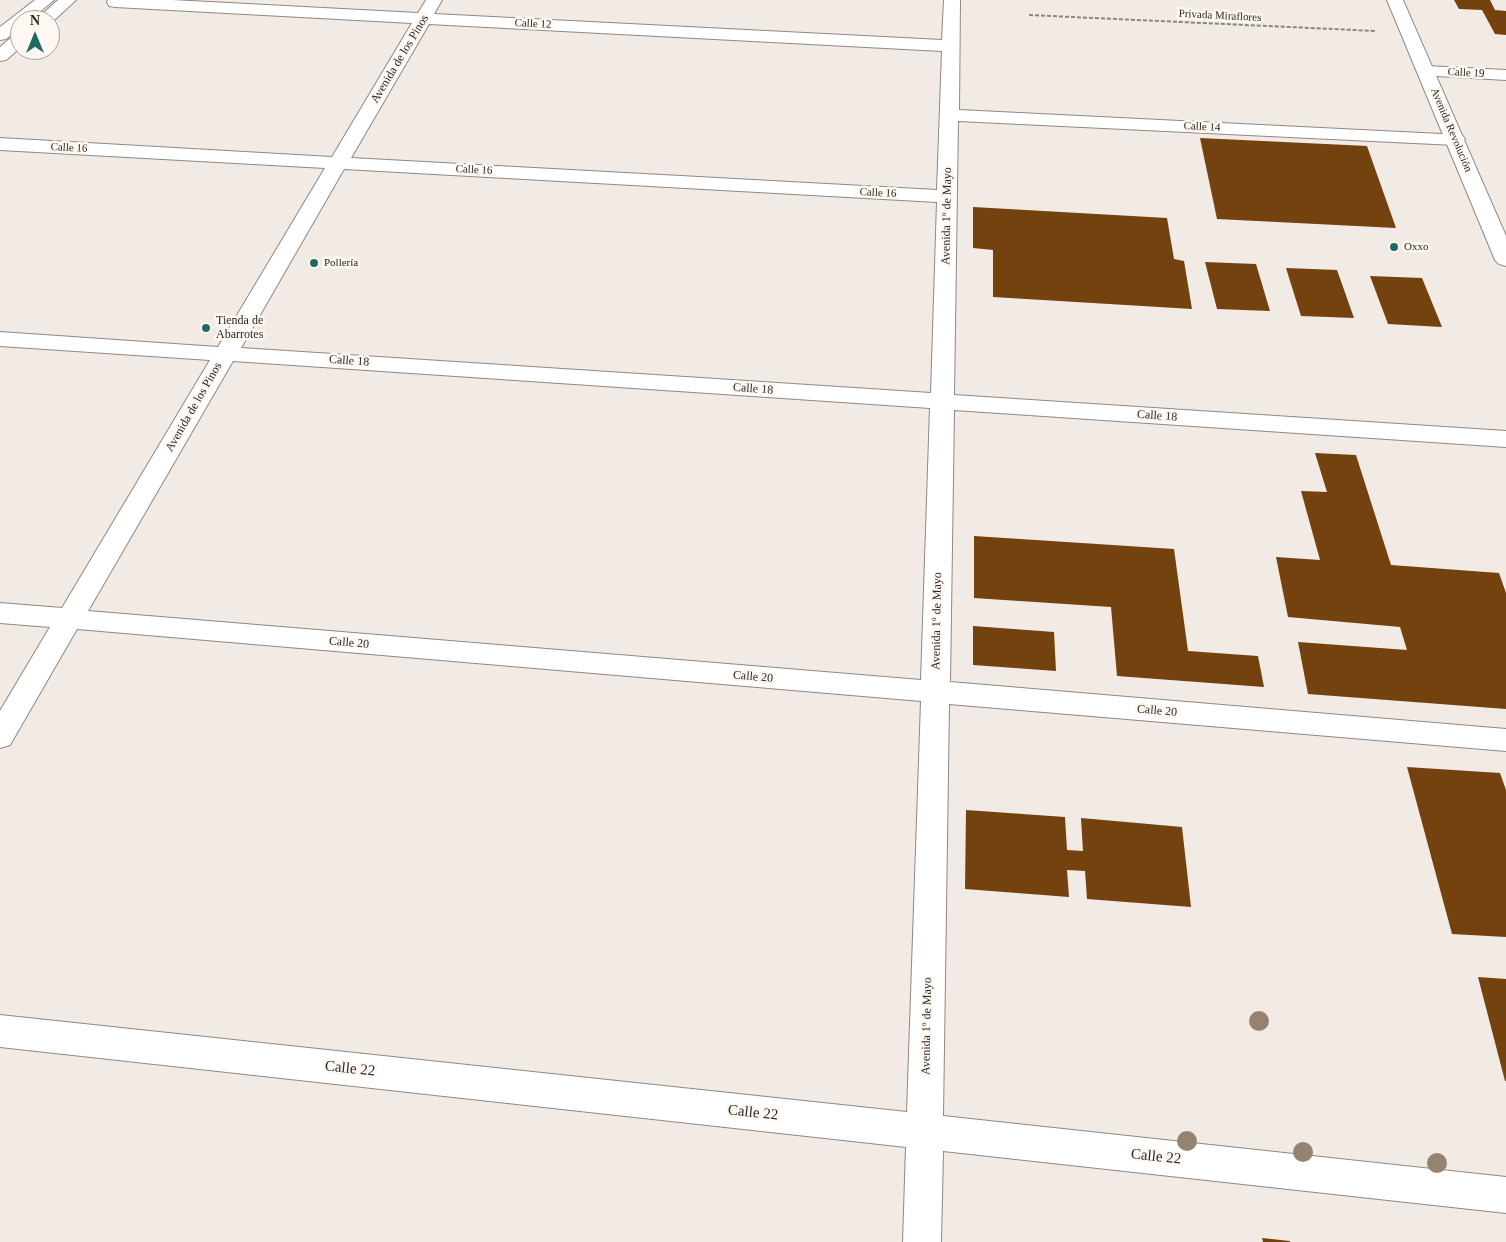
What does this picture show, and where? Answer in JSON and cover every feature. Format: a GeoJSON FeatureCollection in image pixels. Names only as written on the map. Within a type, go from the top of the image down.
{"type":"FeatureCollection","features":[{"type":"Feature","properties":{"kind":"main road"},"geometry":{"type":"LineString","coordinates":[[0,23],[31,0]]}},
{"type":"Feature","properties":{"kind":"main road"},"geometry":{"type":"LineString","coordinates":[[0,35],[46,0]]}},
{"type":"Feature","properties":{"kind":"main road"},"geometry":{"type":"LineString","coordinates":[[56,10],[68,0]]}},
{"type":"Feature","properties":{"kind":"main road","name":"Avenida 1º de Mayo"},"geometry":{"type":"LineString","coordinates":[[922,1242],[952,0]]}},
{"type":"Feature","properties":{"kind":"main road","name":"Avenida Revolución"},"geometry":{"type":"LineString","coordinates":[[1396,0],[1454,139],[1499,228],[1506,260]]}},
{"type":"Feature","properties":{"kind":"main road","name":"Calle 12"},"geometry":{"type":"LineString","coordinates":[[115,2],[429,9],[950,46]]}},
{"type":"Feature","properties":{"kind":"main road","name":"Avenida de los Pinos"},"geometry":{"type":"LineString","coordinates":[[0,738],[429,9]]}},
{"type":"Feature","properties":{"kind":"main road"},"geometry":{"type":"LineString","coordinates":[[0,56],[10,48]]}},
{"type":"Feature","properties":{"kind":"main road","name":"Calle 19"},"geometry":{"type":"LineString","coordinates":[[1426,71],[1506,75]]}},
{"type":"Feature","properties":{"kind":"main road","name":"Calle 14"},"geometry":{"type":"LineString","coordinates":[[949,115],[1454,139]]}},
{"type":"Feature","properties":{"kind":"main road","name":"Calle 16"},"geometry":{"type":"LineString","coordinates":[[0,144],[947,197]]}},
{"type":"Feature","properties":{"kind":"main road","name":"Calle 18"},"geometry":{"type":"LineString","coordinates":[[0,339],[1506,439]]}},
{"type":"Feature","properties":{"kind":"main road","name":"Calle 20"},"geometry":{"type":"LineString","coordinates":[[0,613],[1506,740]]}},
{"type":"Feature","properties":{"kind":"main road","name":"Calle 22"},"geometry":{"type":"LineString","coordinates":[[0,1031],[1506,1195]]}},
{"type":"Feature","properties":{"kind":"path","name":"Privada Miraflores"},"geometry":{"type":"LineString","coordinates":[[1030,15],[1409,33]]}},
{"type":"Feature","properties":{"kind":"building"},"geometry":{"type":"Polygon","coordinates":[[[1454,0],[1490,0],[1495,10],[1506,11],[1506,35],[1495,34],[1482,10],[1459,9],[1454,0]]]}},
{"type":"Feature","properties":{"kind":"building"},"geometry":{"type":"Polygon","coordinates":[[[1200,138],[1367,146],[1396,228],[1217,219],[1200,138]]]}},
{"type":"Feature","properties":{"kind":"building"},"geometry":{"type":"Polygon","coordinates":[[[973,207],[1167,218],[1174,259],[1184,261],[1192,309],[993,297],[993,250],[973,248],[973,207]]]}},
{"type":"Feature","properties":{"kind":"building"},"geometry":{"type":"Polygon","coordinates":[[[1205,262],[1256,264],[1270,311],[1217,309],[1205,262]]]}},
{"type":"Feature","properties":{"kind":"building"},"geometry":{"type":"Polygon","coordinates":[[[1286,268],[1337,270],[1354,318],[1301,316],[1286,268]]]}},
{"type":"Feature","properties":{"kind":"building"},"geometry":{"type":"Polygon","coordinates":[[[1370,276],[1422,278],[1442,327],[1388,324],[1370,276]]]}},
{"type":"Feature","properties":{"kind":"building"},"geometry":{"type":"Polygon","coordinates":[[[1315,453],[1356,455],[1391,565],[1499,573],[1506,593],[1506,709],[1308,694],[1298,642],[1407,650],[1400,627],[1288,617],[1276,557],[1320,560],[1301,491],[1327,492],[1315,453]]]}},
{"type":"Feature","properties":{"kind":"building"},"geometry":{"type":"Polygon","coordinates":[[[974,536],[1174,549],[1188,651],[1258,656],[1264,687],[1117,676],[1111,607],[974,598],[974,536]]]}},
{"type":"Feature","properties":{"kind":"building"},"geometry":{"type":"Polygon","coordinates":[[[973,626],[1054,632],[1056,671],[973,665],[973,626]]]}},
{"type":"Feature","properties":{"kind":"building"},"geometry":{"type":"Polygon","coordinates":[[[1407,767],[1500,773],[1506,790],[1506,937],[1452,934],[1407,767]]]}},
{"type":"Feature","properties":{"kind":"building"},"geometry":{"type":"Polygon","coordinates":[[[966,810],[1065,817],[1067,850],[1083,851],[1081,818],[1182,827],[1191,907],[1087,899],[1085,871],[1067,870],[1069,897],[965,889],[966,810]]]}},
{"type":"Feature","properties":{"kind":"building"},"geometry":{"type":"Polygon","coordinates":[[[1478,977],[1506,979],[1506,1081],[1505,1081],[1478,977]]]}},
{"type":"Feature","properties":{"kind":"building"},"geometry":{"type":"Polygon","coordinates":[[[1262,1238],[1290,1241],[1290,1242],[1263,1242],[1262,1238]]]}},
{"type":"Feature","properties":{"kind":"place","name":"Oxxo"},"geometry":{"type":"Point","coordinates":[1394,247]}},
{"type":"Feature","properties":{"kind":"place","name":"Pollería"},"geometry":{"type":"Point","coordinates":[314,263]}},
{"type":"Feature","properties":{"kind":"place","name":"Tienda de Abarrotes"},"geometry":{"type":"Point","coordinates":[206,328]}}]}
